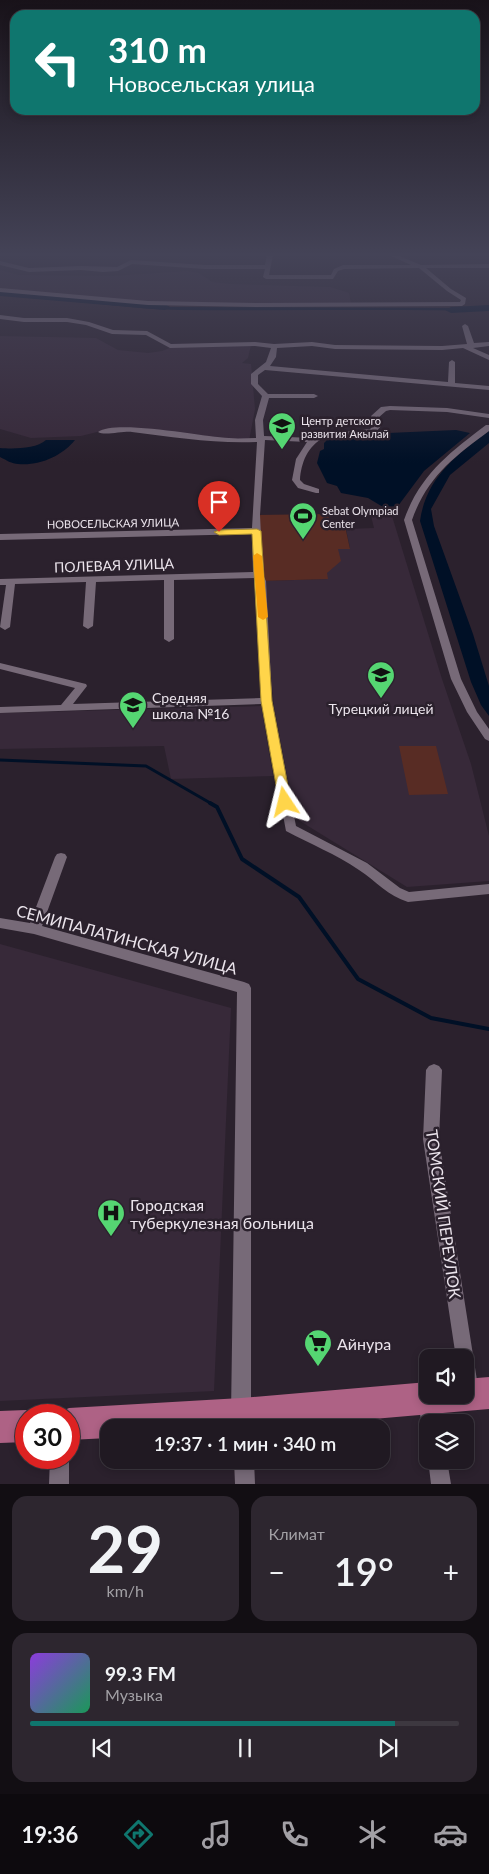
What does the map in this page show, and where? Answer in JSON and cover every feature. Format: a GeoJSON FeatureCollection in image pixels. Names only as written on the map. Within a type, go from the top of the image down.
{"type":"FeatureCollection","features":[{"type":"Feature","properties":{"kind":"main road"},"geometry":{"type":"LineString","coordinates":[[276,1419],[429,1410],[445,1404]]}},
{"type":"Feature","properties":{"kind":"main road"},"geometry":{"type":"LineString","coordinates":[[80,1424],[100,1423]]}},
{"type":"Feature","properties":{"kind":"main road"},"geometry":{"type":"LineString","coordinates":[[0,1427],[15,1426]]}},
{"type":"Feature","properties":{"kind":"street"},"geometry":{"type":"LineString","coordinates":[[87,324],[112,332],[147,333],[170,346],[312,344],[335,347],[388,348],[489,344]]}},
{"type":"Feature","properties":{"kind":"street"},"geometry":{"type":"LineString","coordinates":[[465,326],[468,346]]}},
{"type":"Feature","properties":{"kind":"street"},"geometry":{"type":"LineString","coordinates":[[274,346],[274,357],[266,368],[254,374],[255,384],[266,396],[314,396]]}},
{"type":"Feature","properties":{"kind":"street"},"geometry":{"type":"LineString","coordinates":[[468,346],[489,358]]}},
{"type":"Feature","properties":{"kind":"street"},"geometry":{"type":"LineString","coordinates":[[452,362],[452,383]]}},
{"type":"Feature","properties":{"kind":"street"},"geometry":{"type":"LineString","coordinates":[[266,368],[452,383],[489,388]]}},
{"type":"Feature","properties":{"kind":"street"},"geometry":{"type":"LineString","coordinates":[[266,396],[259,420],[261,439],[256,515],[258,575],[261,581],[267,701],[290,828],[363,866],[395,891],[408,897],[489,890]]}},
{"type":"Feature","properties":{"kind":"street"},"geometry":{"type":"LineString","coordinates":[[102,432],[122,430],[231,441],[261,439],[313,440],[322,436],[372,431],[377,426],[374,418],[384,409],[446,410],[489,416]]}},
{"type":"Feature","properties":{"kind":"street"},"geometry":{"type":"LineString","coordinates":[[489,427],[440,464],[412,508],[408,520],[456,679],[472,712],[489,737]]}},
{"type":"Feature","properties":{"kind":"street"},"geometry":{"type":"LineString","coordinates":[[313,440],[302,453],[296,469],[296,480],[301,486],[316,490]]}},
{"type":"Feature","properties":{"kind":"street","name":"НОВОСЕЛЬСКАЯ УЛИЦА"},"geometry":{"type":"LineString","coordinates":[[0,537],[257,531]]}},
{"type":"Feature","properties":{"kind":"street","name":"ПОЛЕВАЯ УЛИЦА"},"geometry":{"type":"LineString","coordinates":[[0,582],[258,575]]}},
{"type":"Feature","properties":{"kind":"street"},"geometry":{"type":"LineString","coordinates":[[169,578],[169,639]]}},
{"type":"Feature","properties":{"kind":"street"},"geometry":{"type":"LineString","coordinates":[[88,626],[91,580]]}},
{"type":"Feature","properties":{"kind":"street"},"geometry":{"type":"LineString","coordinates":[[5,628],[11,582]]}},
{"type":"Feature","properties":{"kind":"street"},"geometry":{"type":"LineString","coordinates":[[0,666],[82,686],[64,708]]}},
{"type":"Feature","properties":{"kind":"street"},"geometry":{"type":"LineString","coordinates":[[0,710],[267,701]]}},
{"type":"Feature","properties":{"kind":"street"},"geometry":{"type":"LineString","coordinates":[[34,928],[61,857]]}},
{"type":"Feature","properties":{"kind":"street","name":"СЕМИПАЛАТИНСКАЯ УЛИЦА"},"geometry":{"type":"LineString","coordinates":[[0,923],[34,928],[244,988],[242,1419]]}},
{"type":"Feature","properties":{"kind":"street","name":"ТОМСКИЙ ПЕРЕУЛОК"},"geometry":{"type":"LineString","coordinates":[[434,1070],[431,1139],[464,1349]]}},
{"type":"Feature","properties":{"kind":"street"},"geometry":{"type":"LineString","coordinates":[[59,1484],[60,1469]]}},
{"type":"Feature","properties":{"kind":"street"},"geometry":{"type":"LineString","coordinates":[[244,1469],[245,1484]]}},
{"type":"Feature","properties":{"kind":"street"},"geometry":{"type":"LineString","coordinates":[[438,1469],[441,1484]]}},
{"type":"Feature","properties":{"kind":"shaded area"},"geometry":{"type":"Polygon","coordinates":[[[0,336],[96,338],[118,350],[148,353],[172,347],[251,345],[248,358],[242,363],[251,364],[255,409],[249,441],[164,431],[113,428],[81,436],[31,438],[0,429],[0,336]]]}},
{"type":"Feature","properties":{"kind":"shaded area","name":"Sebat Olympiad Center"},"geometry":{"type":"Polygon","coordinates":[[[328,514],[330,526],[345,526],[350,549],[338,549],[341,561],[327,573],[328,579],[261,581],[256,515],[328,514]]]}},
{"type":"Feature","properties":{"kind":"shaded area"},"geometry":{"type":"Polygon","coordinates":[[[371,516],[392,516],[442,679],[471,764],[489,836],[489,881],[407,887],[295,818],[274,706],[261,581],[327,579],[327,573],[338,549],[350,548],[346,529],[374,528],[371,516]]]}},
{"type":"Feature","properties":{"kind":"shaded area","name":"Средняя школа №16"},"geometry":{"type":"Polygon","coordinates":[[[261,706],[273,776],[171,779],[164,746],[0,749],[0,713],[261,706]]]}},
{"type":"Feature","properties":{"kind":"shaded area"},"geometry":{"type":"Polygon","coordinates":[[[399,746],[436,746],[448,794],[409,795],[399,746]]]}},
{"type":"Feature","properties":{"kind":"shaded area","name":"Городская туберкулезная больница"},"geometry":{"type":"Polygon","coordinates":[[[0,944],[231,1008],[214,1391],[0,1401],[0,944]]]}},
{"type":"Feature","properties":{"kind":"water"},"geometry":{"type":"Polygon","coordinates":[[[456,430],[470,433],[424,471],[398,506],[383,507],[368,498],[341,493],[337,486],[327,483],[317,463],[320,451],[324,449],[324,443],[333,438],[375,437],[388,433],[456,430]]]}},
{"type":"Feature","properties":{"kind":"water"},"geometry":{"type":"Polygon","coordinates":[[[489,431],[489,443],[450,475],[431,509],[434,526],[473,634],[489,686],[489,716],[481,705],[471,682],[420,521],[423,506],[429,492],[444,469],[465,449],[489,431]]]}},
{"type":"Feature","properties":{"kind":"water"},"geometry":{"type":"Polygon","coordinates":[[[46,440],[75,440],[64,451],[42,462],[16,464],[0,457],[0,448],[30,447],[46,440]]]}},
{"type":"Feature","properties":{"kind":"waterway"},"geometry":{"type":"LineString","coordinates":[[0,760],[146,766],[212,804]]}},
{"type":"Feature","properties":{"kind":"waterway"},"geometry":{"type":"LineString","coordinates":[[210,803],[217,807],[242,859],[299,897],[358,979],[431,1018],[489,1029]]}},
{"type":"Feature","properties":{"kind":"slow traffic"},"geometry":{"type":"LineString","coordinates":[[257,556],[258,575],[261,581],[263,617]]}},
{"type":"Feature","properties":{"kind":"place","name":"Центр детского развития Акылай"},"geometry":{"type":"Point","coordinates":[282,450]}},
{"type":"Feature","properties":{"kind":"place","name":"Sebat Olympiad Center"},"geometry":{"type":"Point","coordinates":[303,540]}},
{"type":"Feature","properties":{"kind":"place","name":"Турецкий лицей"},"geometry":{"type":"Point","coordinates":[381,699]}},
{"type":"Feature","properties":{"kind":"place","name":"Средняя школа №16"},"geometry":{"type":"Point","coordinates":[133,729]}},
{"type":"Feature","properties":{"kind":"place","name":"Городская туберкулезная больница"},"geometry":{"type":"Point","coordinates":[111,1237]}},
{"type":"Feature","properties":{"kind":"place","name":"Айнура"},"geometry":{"type":"Point","coordinates":[318,1367]}},
{"type":"Feature","properties":{"kind":"route"},"geometry":{"type":"LineString","coordinates":[[219,532],[257,531],[258,575],[261,581],[267,701],[285,802]]}}]}
